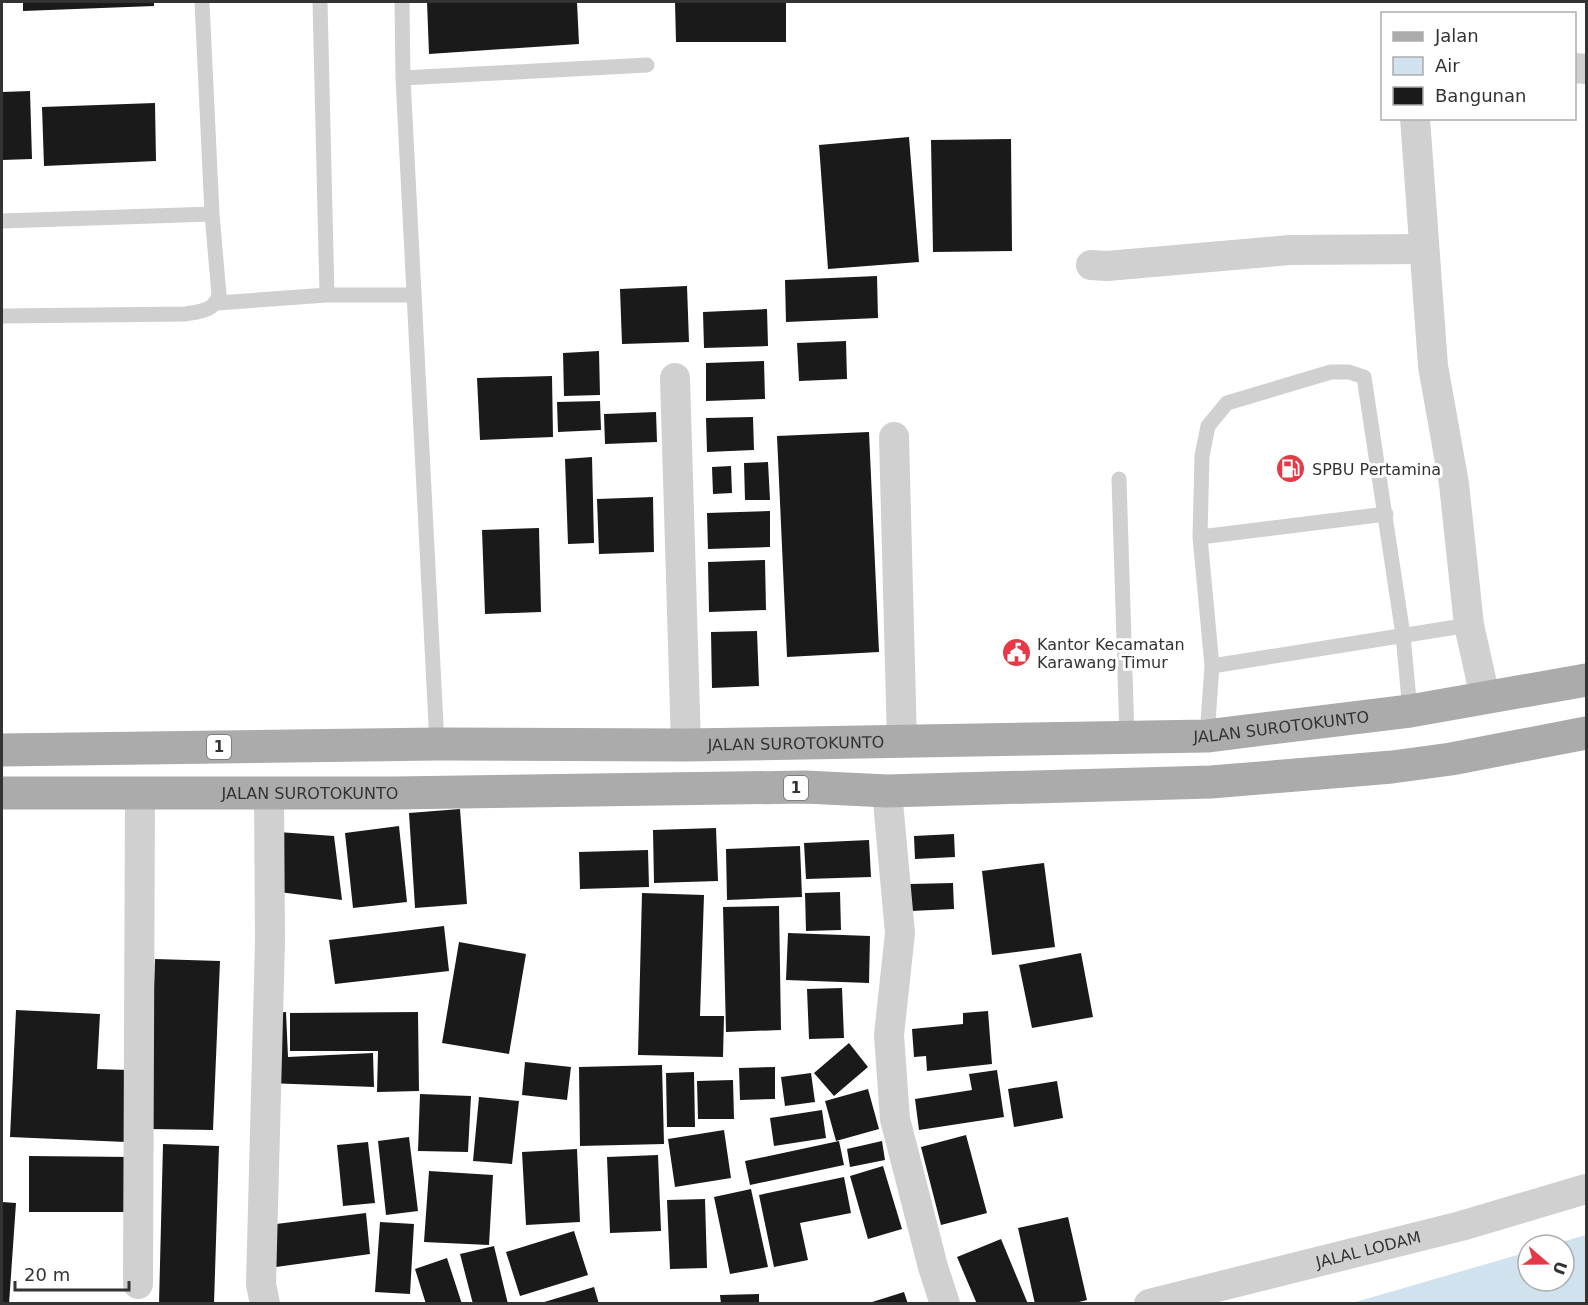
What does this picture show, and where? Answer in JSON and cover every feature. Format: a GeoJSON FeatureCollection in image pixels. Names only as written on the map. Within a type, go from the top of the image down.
{"type":"FeatureCollection","features":[{"type":"Feature","properties":{"kind":"main road","name":"JALAN SUROTOKUNTO"},"geometry":{"type":"LineString","coordinates":[[2,750],[437,744],[686,745],[1207,736],[1410,711],[1587,680]]}},
{"type":"Feature","properties":{"kind":"main road","name":"JALAN SUROTOKUNTO"},"geometry":{"type":"LineString","coordinates":[[2,793],[395,793],[806,788],[886,791],[1211,782],[1392,767],[1451,759],[1587,733]]}},
{"type":"Feature","properties":{"kind":"main road"},"geometry":{"type":"LineString","coordinates":[[804,743],[806,788]]}},
{"type":"Feature","properties":{"kind":"street"},"geometry":{"type":"LineString","coordinates":[[1415,120],[1433,366],[1454,484],[1469,625],[1485,697]]}},
{"type":"Feature","properties":{"kind":"street"},"geometry":{"type":"LineString","coordinates":[[1091,265],[1107,266],[1290,250],[1423,249]]}},
{"type":"Feature","properties":{"kind":"street"},"geometry":{"type":"LineString","coordinates":[[675,378],[686,745]]}},
{"type":"Feature","properties":{"kind":"street"},"geometry":{"type":"LineString","coordinates":[[894,437],[902,742]]}},
{"type":"Feature","properties":{"kind":"street"},"geometry":{"type":"LineString","coordinates":[[886,791],[900,933],[889,1035],[895,1119],[933,1267],[945,1304]]}},
{"type":"Feature","properties":{"kind":"street"},"geometry":{"type":"LineString","coordinates":[[265,1304],[261,1284],[270,941],[269,792]]}},
{"type":"Feature","properties":{"kind":"street"},"geometry":{"type":"LineString","coordinates":[[138,1284],[140,793]]}},
{"type":"Feature","properties":{"kind":"street","name":"JALAL LODAM"},"geometry":{"type":"LineString","coordinates":[[1149,1304],[1461,1226],[1587,1189]]}},
{"type":"Feature","properties":{"kind":"lane"},"geometry":{"type":"LineString","coordinates":[[2,316],[186,314],[210,309],[217,303],[219,295],[212,214],[202,2]]}},
{"type":"Feature","properties":{"kind":"lane"},"geometry":{"type":"LineString","coordinates":[[320,2],[327,295]]}},
{"type":"Feature","properties":{"kind":"lane"},"geometry":{"type":"LineString","coordinates":[[402,2],[402,78],[437,744]]}},
{"type":"Feature","properties":{"kind":"lane"},"geometry":{"type":"LineString","coordinates":[[402,78],[647,65]]}},
{"type":"Feature","properties":{"kind":"lane"},"geometry":{"type":"LineString","coordinates":[[2,221],[212,214]]}},
{"type":"Feature","properties":{"kind":"lane"},"geometry":{"type":"LineString","coordinates":[[217,303],[327,295],[414,295]]}},
{"type":"Feature","properties":{"kind":"lane"},"geometry":{"type":"LineString","coordinates":[[1207,736],[1212,666],[1200,537],[1202,456],[1208,426],[1227,403],[1331,372],[1349,372],[1364,377],[1403,635],[1410,711]]}},
{"type":"Feature","properties":{"kind":"lane"},"geometry":{"type":"LineString","coordinates":[[1119,479],[1126,738]]}},
{"type":"Feature","properties":{"kind":"lane"},"geometry":{"type":"LineString","coordinates":[[1200,537],[1386,514]]}},
{"type":"Feature","properties":{"kind":"lane"},"geometry":{"type":"LineString","coordinates":[[1212,666],[1469,625]]}},
{"type":"Feature","properties":{"kind":"water"},"geometry":{"type":"Polygon","coordinates":[[[1586,1235],[1586,1303],[1352,1303],[1516,1255],[1516,1293],[1576,1293],[1576,1238],[1586,1235]]]}},
{"type":"Feature","properties":{"kind":"building"},"geometry":{"type":"Polygon","coordinates":[[[23,2],[154,2],[154,6],[23,11],[23,2]]]}},
{"type":"Feature","properties":{"kind":"building"},"geometry":{"type":"Polygon","coordinates":[[[427,2],[577,2],[579,44],[429,54],[427,2]]]}},
{"type":"Feature","properties":{"kind":"building"},"geometry":{"type":"Polygon","coordinates":[[[675,2],[786,2],[786,42],[676,42],[675,2]]]}},
{"type":"Feature","properties":{"kind":"building"},"geometry":{"type":"Polygon","coordinates":[[[30,91],[32,159],[2,160],[2,92],[30,91]]]}},
{"type":"Feature","properties":{"kind":"building"},"geometry":{"type":"Polygon","coordinates":[[[155,103],[156,161],[44,166],[42,107],[155,103]]]}},
{"type":"Feature","properties":{"kind":"building"},"geometry":{"type":"Polygon","coordinates":[[[909,137],[919,262],[828,269],[819,145],[909,137]]]}},
{"type":"Feature","properties":{"kind":"building"},"geometry":{"type":"Polygon","coordinates":[[[1011,139],[1012,251],[933,252],[931,140],[1011,139]]]}},
{"type":"Feature","properties":{"kind":"building"},"geometry":{"type":"Polygon","coordinates":[[[877,276],[878,318],[786,322],[785,280],[877,276]]]}},
{"type":"Feature","properties":{"kind":"building"},"geometry":{"type":"Polygon","coordinates":[[[687,286],[689,342],[622,344],[620,289],[687,286]]]}},
{"type":"Feature","properties":{"kind":"building"},"geometry":{"type":"Polygon","coordinates":[[[767,309],[768,346],[704,348],[703,312],[767,309]]]}},
{"type":"Feature","properties":{"kind":"building"},"geometry":{"type":"Polygon","coordinates":[[[846,341],[847,379],[799,381],[797,343],[846,341]]]}},
{"type":"Feature","properties":{"kind":"building"},"geometry":{"type":"Polygon","coordinates":[[[599,351],[600,395],[564,396],[563,353],[599,351]]]}},
{"type":"Feature","properties":{"kind":"building"},"geometry":{"type":"Polygon","coordinates":[[[764,361],[765,399],[706,401],[706,363],[764,361]]]}},
{"type":"Feature","properties":{"kind":"building"},"geometry":{"type":"Polygon","coordinates":[[[552,376],[553,437],[480,440],[477,378],[552,376]]]}},
{"type":"Feature","properties":{"kind":"building"},"geometry":{"type":"Polygon","coordinates":[[[600,401],[601,430],[558,432],[557,402],[600,401]]]}},
{"type":"Feature","properties":{"kind":"building"},"geometry":{"type":"Polygon","coordinates":[[[656,412],[657,442],[605,444],[604,414],[656,412]]]}},
{"type":"Feature","properties":{"kind":"building"},"geometry":{"type":"Polygon","coordinates":[[[753,417],[754,450],[707,452],[706,418],[753,417]]]}},
{"type":"Feature","properties":{"kind":"building"},"geometry":{"type":"Polygon","coordinates":[[[869,432],[879,652],[787,657],[777,436],[869,432]]]}},
{"type":"Feature","properties":{"kind":"building"},"geometry":{"type":"Polygon","coordinates":[[[592,457],[594,543],[568,544],[565,459],[592,457]]]}},
{"type":"Feature","properties":{"kind":"building"},"geometry":{"type":"Polygon","coordinates":[[[768,462],[770,500],[745,500],[744,463],[768,462]]]}},
{"type":"Feature","properties":{"kind":"building"},"geometry":{"type":"Polygon","coordinates":[[[731,466],[732,493],[713,494],[712,467],[731,466]]]}},
{"type":"Feature","properties":{"kind":"building"},"geometry":{"type":"Polygon","coordinates":[[[653,497],[654,552],[599,554],[597,499],[653,497]]]}},
{"type":"Feature","properties":{"kind":"building"},"geometry":{"type":"Polygon","coordinates":[[[770,511],[770,547],[708,549],[707,513],[770,511]]]}},
{"type":"Feature","properties":{"kind":"building"},"geometry":{"type":"Polygon","coordinates":[[[539,528],[541,612],[485,614],[482,530],[539,528]]]}},
{"type":"Feature","properties":{"kind":"building"},"geometry":{"type":"Polygon","coordinates":[[[765,560],[766,610],[709,612],[708,562],[765,560]]]}},
{"type":"Feature","properties":{"kind":"building"},"geometry":{"type":"Polygon","coordinates":[[[757,631],[759,686],[712,688],[711,632],[757,631]]]}},
{"type":"Feature","properties":{"kind":"building"},"geometry":{"type":"Polygon","coordinates":[[[460,809],[467,904],[415,908],[409,813],[460,809]]]}},
{"type":"Feature","properties":{"kind":"building"},"geometry":{"type":"Polygon","coordinates":[[[399,826],[407,902],[353,908],[345,833],[399,826]]]}},
{"type":"Feature","properties":{"kind":"building"},"geometry":{"type":"Polygon","coordinates":[[[716,828],[718,881],[654,883],[653,830],[716,828]]]}},
{"type":"Feature","properties":{"kind":"building"},"geometry":{"type":"Polygon","coordinates":[[[278,832],[334,836],[342,900],[279,892],[278,832]]]}},
{"type":"Feature","properties":{"kind":"building"},"geometry":{"type":"Polygon","coordinates":[[[954,834],[955,857],[915,859],[914,836],[954,834]]]}},
{"type":"Feature","properties":{"kind":"building"},"geometry":{"type":"Polygon","coordinates":[[[869,840],[871,877],[806,879],[804,843],[869,840]]]}},
{"type":"Feature","properties":{"kind":"building"},"geometry":{"type":"Polygon","coordinates":[[[800,846],[802,897],[727,900],[726,849],[800,846]]]}},
{"type":"Feature","properties":{"kind":"building"},"geometry":{"type":"Polygon","coordinates":[[[648,850],[649,887],[580,889],[579,852],[648,850]]]}},
{"type":"Feature","properties":{"kind":"building"},"geometry":{"type":"Polygon","coordinates":[[[1044,863],[1055,947],[992,955],[982,871],[1044,863]]]}},
{"type":"Feature","properties":{"kind":"building"},"geometry":{"type":"Polygon","coordinates":[[[953,883],[954,909],[911,911],[910,884],[953,883]]]}},
{"type":"Feature","properties":{"kind":"building"},"geometry":{"type":"Polygon","coordinates":[[[840,892],[841,930],[806,931],[805,893],[840,892]]]}},
{"type":"Feature","properties":{"kind":"building"},"geometry":{"type":"Polygon","coordinates":[[[642,893],[704,895],[700,1016],[724,1016],[723,1057],[638,1055],[642,893]]]}},
{"type":"Feature","properties":{"kind":"building"},"geometry":{"type":"Polygon","coordinates":[[[779,906],[781,1030],[726,1032],[723,907],[779,906]]]}},
{"type":"Feature","properties":{"kind":"building"},"geometry":{"type":"Polygon","coordinates":[[[444,926],[449,971],[335,984],[329,940],[444,926]]]}},
{"type":"Feature","properties":{"kind":"building"},"geometry":{"type":"Polygon","coordinates":[[[788,933],[870,936],[869,983],[786,980],[788,933]]]}},
{"type":"Feature","properties":{"kind":"building"},"geometry":{"type":"Polygon","coordinates":[[[459,942],[526,954],[509,1054],[442,1043],[459,942]]]}},
{"type":"Feature","properties":{"kind":"building"},"geometry":{"type":"Polygon","coordinates":[[[1081,953],[1093,1017],[1032,1028],[1019,965],[1081,953]]]}},
{"type":"Feature","properties":{"kind":"building"},"geometry":{"type":"Polygon","coordinates":[[[155,959],[220,961],[213,1130],[149,1129],[155,959]]]}},
{"type":"Feature","properties":{"kind":"building"},"geometry":{"type":"Polygon","coordinates":[[[842,988],[844,1038],[809,1039],[807,989],[842,988]]]}},
{"type":"Feature","properties":{"kind":"building"},"geometry":{"type":"Polygon","coordinates":[[[16,1010],[100,1014],[97,1069],[129,1070],[126,1142],[10,1137],[16,1010]]]}},
{"type":"Feature","properties":{"kind":"building"},"geometry":{"type":"Polygon","coordinates":[[[988,1011],[992,1064],[927,1071],[926,1056],[914,1057],[912,1029],[963,1024],[963,1013],[988,1011]]]}},
{"type":"Feature","properties":{"kind":"building"},"geometry":{"type":"Polygon","coordinates":[[[286,1012],[288,1057],[373,1053],[374,1087],[267,1083],[272,1013],[286,1012]]]}},
{"type":"Feature","properties":{"kind":"building"},"geometry":{"type":"Polygon","coordinates":[[[418,1012],[419,1091],[377,1092],[378,1051],[290,1051],[290,1013],[418,1012]]]}},
{"type":"Feature","properties":{"kind":"building"},"geometry":{"type":"Polygon","coordinates":[[[849,1043],[868,1067],[834,1096],[814,1073],[849,1043]]]}},
{"type":"Feature","properties":{"kind":"building"},"geometry":{"type":"Polygon","coordinates":[[[525,1062],[571,1067],[567,1100],[522,1095],[525,1062]]]}},
{"type":"Feature","properties":{"kind":"building"},"geometry":{"type":"Polygon","coordinates":[[[662,1065],[664,1144],[580,1146],[579,1067],[662,1065]]]}},
{"type":"Feature","properties":{"kind":"building"},"geometry":{"type":"Polygon","coordinates":[[[775,1067],[775,1099],[740,1100],[739,1068],[775,1067]]]}},
{"type":"Feature","properties":{"kind":"building"},"geometry":{"type":"Polygon","coordinates":[[[997,1070],[1004,1117],[919,1130],[915,1099],[972,1090],[969,1074],[997,1070]]]}},
{"type":"Feature","properties":{"kind":"building"},"geometry":{"type":"Polygon","coordinates":[[[694,1072],[695,1127],[667,1127],[666,1073],[694,1072]]]}},
{"type":"Feature","properties":{"kind":"building"},"geometry":{"type":"Polygon","coordinates":[[[811,1073],[815,1102],[785,1106],[781,1077],[811,1073]]]}},
{"type":"Feature","properties":{"kind":"building"},"geometry":{"type":"Polygon","coordinates":[[[733,1080],[734,1119],[698,1119],[697,1081],[733,1080]]]}},
{"type":"Feature","properties":{"kind":"building"},"geometry":{"type":"Polygon","coordinates":[[[1057,1081],[1063,1118],[1014,1127],[1008,1089],[1057,1081]]]}},
{"type":"Feature","properties":{"kind":"building"},"geometry":{"type":"Polygon","coordinates":[[[868,1089],[879,1129],[836,1141],[825,1101],[868,1089]]]}},
{"type":"Feature","properties":{"kind":"building"},"geometry":{"type":"Polygon","coordinates":[[[420,1094],[471,1096],[468,1152],[418,1151],[420,1094]]]}},
{"type":"Feature","properties":{"kind":"building"},"geometry":{"type":"Polygon","coordinates":[[[479,1097],[519,1101],[512,1164],[473,1161],[479,1097]]]}},
{"type":"Feature","properties":{"kind":"building"},"geometry":{"type":"Polygon","coordinates":[[[822,1110],[826,1138],[774,1146],[770,1118],[822,1110]]]}},
{"type":"Feature","properties":{"kind":"building"},"geometry":{"type":"Polygon","coordinates":[[[724,1130],[731,1178],[675,1187],[668,1139],[724,1130]]]}},
{"type":"Feature","properties":{"kind":"building"},"geometry":{"type":"Polygon","coordinates":[[[966,1135],[987,1213],[941,1225],[921,1147],[966,1135]]]}},
{"type":"Feature","properties":{"kind":"building"},"geometry":{"type":"Polygon","coordinates":[[[409,1137],[418,1211],[386,1215],[378,1141],[409,1137]]]}},
{"type":"Feature","properties":{"kind":"building"},"geometry":{"type":"Polygon","coordinates":[[[839,1141],[844,1165],[750,1185],[745,1161],[839,1141]]]}},
{"type":"Feature","properties":{"kind":"building"},"geometry":{"type":"Polygon","coordinates":[[[882,1141],[885,1160],[850,1167],[847,1149],[882,1141]]]}},
{"type":"Feature","properties":{"kind":"building"},"geometry":{"type":"Polygon","coordinates":[[[368,1142],[375,1203],[343,1206],[337,1145],[368,1142]]]}},
{"type":"Feature","properties":{"kind":"building"},"geometry":{"type":"Polygon","coordinates":[[[163,1144],[219,1146],[214,1304],[159,1304],[163,1144]]]}},
{"type":"Feature","properties":{"kind":"building"},"geometry":{"type":"Polygon","coordinates":[[[577,1149],[580,1222],[526,1225],[522,1152],[577,1149]]]}},
{"type":"Feature","properties":{"kind":"building"},"geometry":{"type":"Polygon","coordinates":[[[658,1155],[661,1231],[610,1233],[607,1157],[658,1155]]]}},
{"type":"Feature","properties":{"kind":"building"},"geometry":{"type":"Polygon","coordinates":[[[29,1156],[134,1157],[134,1212],[29,1212],[29,1156]]]}},
{"type":"Feature","properties":{"kind":"building"},"geometry":{"type":"Polygon","coordinates":[[[883,1166],[902,1229],[868,1239],[850,1176],[883,1166]]]}},
{"type":"Feature","properties":{"kind":"building"},"geometry":{"type":"Polygon","coordinates":[[[429,1171],[493,1175],[489,1245],[424,1242],[429,1171]]]}},
{"type":"Feature","properties":{"kind":"building"},"geometry":{"type":"Polygon","coordinates":[[[844,1177],[851,1213],[800,1223],[808,1260],[774,1267],[759,1195],[844,1177]]]}},
{"type":"Feature","properties":{"kind":"building"},"geometry":{"type":"Polygon","coordinates":[[[751,1189],[768,1267],[730,1274],[714,1197],[751,1189]]]}},
{"type":"Feature","properties":{"kind":"building"},"geometry":{"type":"Polygon","coordinates":[[[705,1199],[707,1268],[670,1269],[667,1200],[705,1199]]]}},
{"type":"Feature","properties":{"kind":"building"},"geometry":{"type":"Polygon","coordinates":[[[2,1202],[16,1203],[9,1304],[2,1304],[2,1202]]]}},
{"type":"Feature","properties":{"kind":"building"},"geometry":{"type":"Polygon","coordinates":[[[366,1213],[370,1254],[276,1267],[276,1224],[366,1213]]]}},
{"type":"Feature","properties":{"kind":"building"},"geometry":{"type":"Polygon","coordinates":[[[1068,1217],[1087,1300],[1071,1304],[1035,1304],[1018,1228],[1068,1217]]]}},
{"type":"Feature","properties":{"kind":"building"},"geometry":{"type":"Polygon","coordinates":[[[380,1222],[414,1224],[410,1294],[375,1292],[380,1222]]]}},
{"type":"Feature","properties":{"kind":"building"},"geometry":{"type":"Polygon","coordinates":[[[574,1231],[588,1275],[520,1296],[506,1252],[574,1231]]]}},
{"type":"Feature","properties":{"kind":"building"},"geometry":{"type":"Polygon","coordinates":[[[1001,1239],[1028,1304],[977,1304],[957,1257],[1001,1239]]]}},
{"type":"Feature","properties":{"kind":"building"},"geometry":{"type":"Polygon","coordinates":[[[494,1246],[508,1304],[473,1304],[460,1254],[494,1246]]]}},
{"type":"Feature","properties":{"kind":"building"},"geometry":{"type":"Polygon","coordinates":[[[447,1258],[462,1304],[426,1304],[415,1269],[447,1258]]]}},
{"type":"Feature","properties":{"kind":"building"},"geometry":{"type":"Polygon","coordinates":[[[594,1287],[599,1304],[541,1304],[541,1303],[594,1287]]]}},
{"type":"Feature","properties":{"kind":"building"},"geometry":{"type":"Polygon","coordinates":[[[904,1292],[908,1304],[869,1304],[869,1303],[904,1292]]]}},
{"type":"Feature","properties":{"kind":"building"},"geometry":{"type":"Polygon","coordinates":[[[759,1294],[759,1304],[721,1304],[720,1295],[759,1294]]]}},
{"type":"Feature","properties":{"kind":"place","name":"SPBU Pertamina"},"geometry":{"type":"Point","coordinates":[1291,469]}},
{"type":"Feature","properties":{"kind":"place","name":"Kantor Kecamatan Karawang Timur"},"geometry":{"type":"Point","coordinates":[1016,653]}}]}
